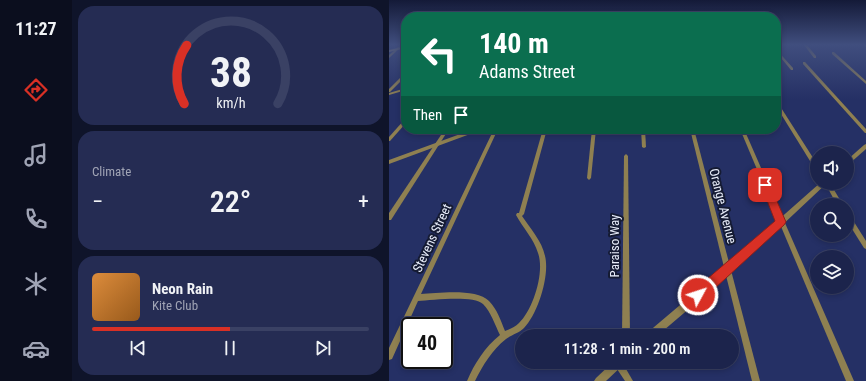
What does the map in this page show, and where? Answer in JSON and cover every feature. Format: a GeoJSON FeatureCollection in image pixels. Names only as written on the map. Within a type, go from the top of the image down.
{"type":"FeatureCollection","features":[{"type":"Feature","properties":{"kind":"street"},"geometry":{"type":"LineString","coordinates":[[787,63],[792,69]]}},
{"type":"Feature","properties":{"kind":"street"},"geometry":{"type":"LineString","coordinates":[[804,63],[866,132]]}},
{"type":"Feature","properties":{"kind":"street"},"geometry":{"type":"LineString","coordinates":[[844,63],[866,83]]}},
{"type":"Feature","properties":{"kind":"street"},"geometry":{"type":"LineString","coordinates":[[389,91],[401,79]]}},
{"type":"Feature","properties":{"kind":"street"},"geometry":{"type":"LineString","coordinates":[[389,94],[401,90]]}},
{"type":"Feature","properties":{"kind":"street"},"geometry":{"type":"LineString","coordinates":[[781,111],[810,157]]}},
{"type":"Feature","properties":{"kind":"street"},"geometry":{"type":"LineString","coordinates":[[389,140],[401,126]]}},
{"type":"Feature","properties":{"kind":"street"},"geometry":{"type":"LineString","coordinates":[[389,218],[444,134]]}},
{"type":"Feature","properties":{"kind":"street"},"geometry":{"type":"LineString","coordinates":[[389,162],[466,134]]}},
{"type":"Feature","properties":{"kind":"street","name":"Stevens Street"},"geometry":{"type":"LineString","coordinates":[[389,356],[494,134]]}},
{"type":"Feature","properties":{"kind":"street"},"geometry":{"type":"LineString","coordinates":[[471,381],[487,353],[504,336],[521,325],[528,316],[538,297],[543,263],[541,254],[520,214],[544,134]]}},
{"type":"Feature","properties":{"kind":"street"},"geometry":{"type":"LineString","coordinates":[[589,178],[593,134]]}},
{"type":"Feature","properties":{"kind":"street"},"geometry":{"type":"LineString","coordinates":[[643,134],[644,147]]}},
{"type":"Feature","properties":{"kind":"street","name":"Orange Avenue"},"geometry":{"type":"LineString","coordinates":[[693,134],[756,381]]}},
{"type":"Feature","properties":{"kind":"street"},"geometry":{"type":"LineString","coordinates":[[744,134],[850,381]]}},
{"type":"Feature","properties":{"kind":"street"},"geometry":{"type":"LineString","coordinates":[[854,157],[866,146]]}},
{"type":"Feature","properties":{"kind":"street","name":"Paraiso Way"},"geometry":{"type":"LineString","coordinates":[[626,156],[626,329]]}},
{"type":"Feature","properties":{"kind":"street"},"geometry":{"type":"LineString","coordinates":[[658,329],[728,270],[817,190]]}},
{"type":"Feature","properties":{"kind":"street"},"geometry":{"type":"LineString","coordinates":[[854,227],[866,246]]}},
{"type":"Feature","properties":{"kind":"street"},"geometry":{"type":"LineString","coordinates":[[417,298],[472,296],[482,299],[494,314],[504,336]]}},
{"type":"Feature","properties":{"kind":"street"},"geometry":{"type":"LineString","coordinates":[[599,381],[612,369]]}},
{"type":"Feature","properties":{"kind":"street"},"geometry":{"type":"LineString","coordinates":[[622,369],[629,381]]}},
{"type":"Feature","properties":{"kind":"route"},"geometry":{"type":"LineString","coordinates":[[698,295],[781,222],[765,185]]}}]}
